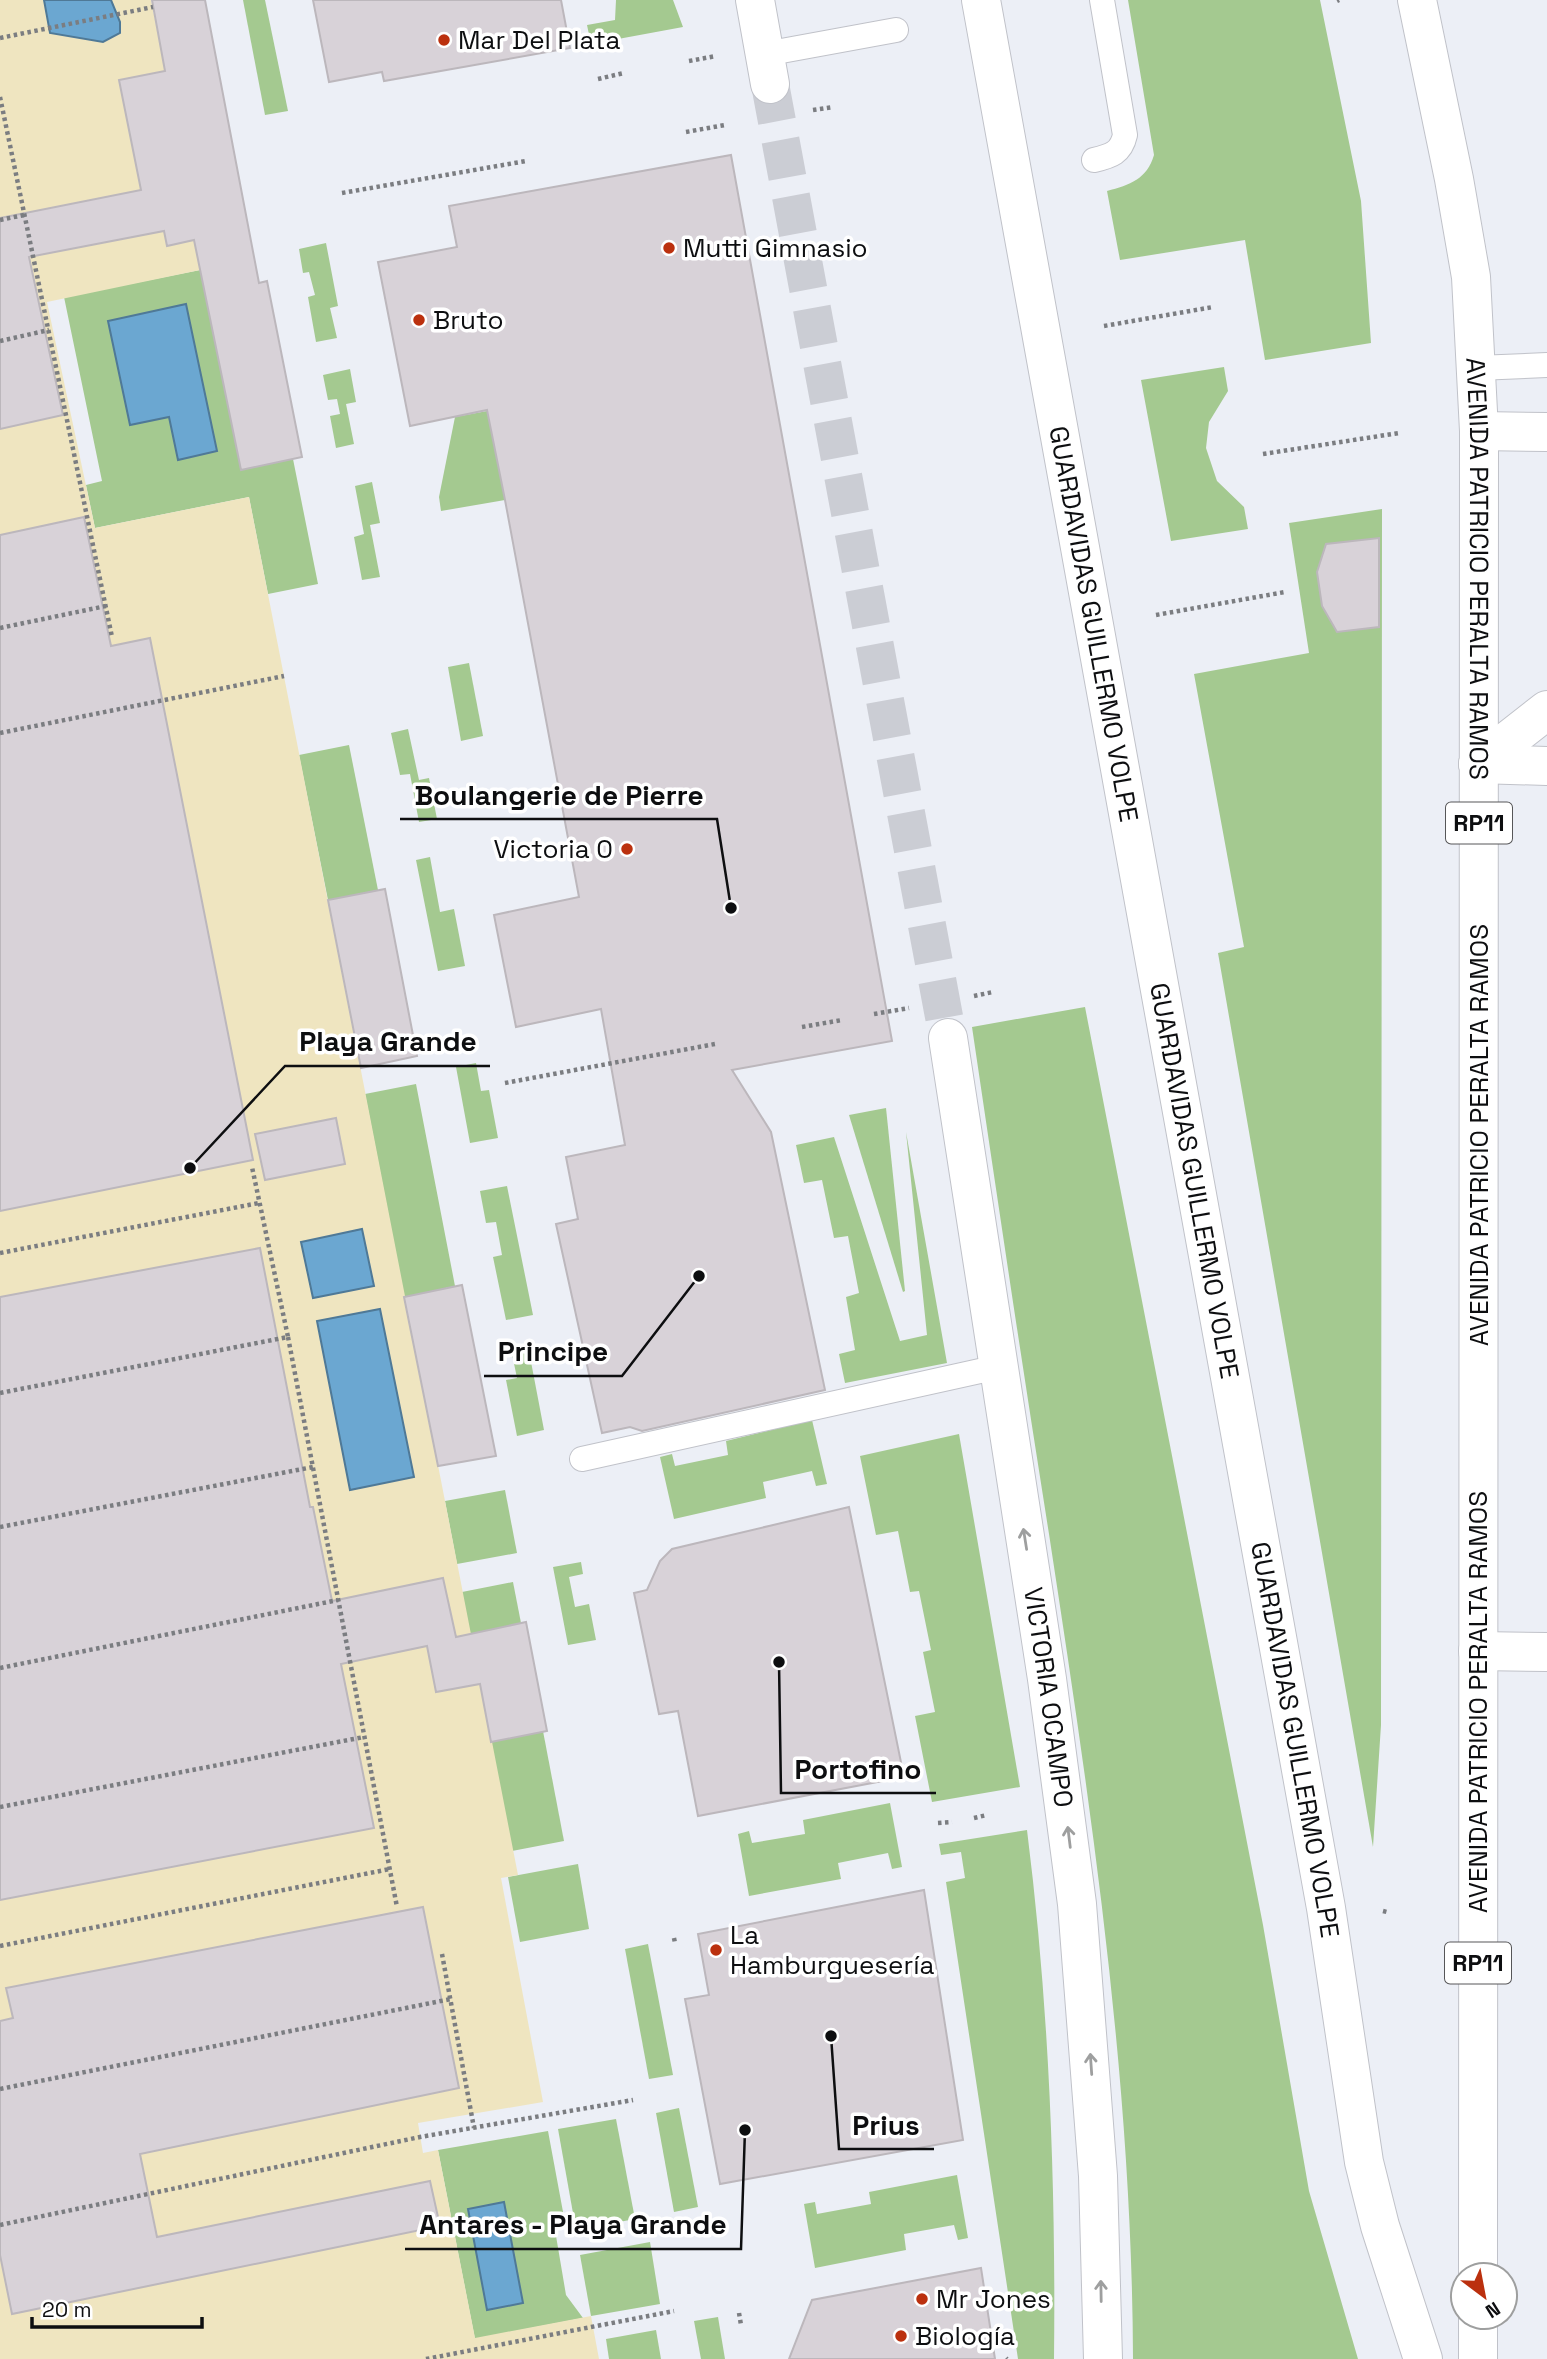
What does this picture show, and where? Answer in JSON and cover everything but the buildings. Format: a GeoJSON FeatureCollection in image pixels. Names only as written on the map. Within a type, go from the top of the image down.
{"type":"FeatureCollection","features":[{"type":"Feature","properties":{"kind":"main road"},"geometry":{"type":"LineString","coordinates":[[755,0],[767,69]]}},
{"type":"Feature","properties":{"kind":"main road","name":"GUARDAVIDAS GUILLERMO VOLPE"},"geometry":{"type":"LineString","coordinates":[[981,0],[1326,1908],[1364,2162],[1380,2226],[1423,2359]]}},
{"type":"Feature","properties":{"kind":"main road","name":"AVENIDA PATRICIO PERALTA RAMOS"},"geometry":{"type":"LineString","coordinates":[[1417,0],[1469,264],[1479,431],[1478,2261]]}},
{"type":"Feature","properties":{"kind":"main road"},"geometry":{"type":"LineString","coordinates":[[1479,431],[1547,432]]}},
{"type":"Feature","properties":{"kind":"main road"},"geometry":{"type":"LineString","coordinates":[[1478,764],[1547,710]]}},
{"type":"Feature","properties":{"kind":"main road"},"geometry":{"type":"LineString","coordinates":[[1478,764],[1547,766]]}},
{"type":"Feature","properties":{"kind":"main road","name":"VICTORIA OCAMPO"},"geometry":{"type":"LineString","coordinates":[[948,1038],[1058,1754],[1077,1904],[1098,2176],[1102,2359]]}},
{"type":"Feature","properties":{"kind":"main road"},"geometry":{"type":"LineString","coordinates":[[1478,1651],[1547,1652]]}},
{"type":"Feature","properties":{"kind":"main road"},"geometry":{"type":"LineString","coordinates":[[1478,2331],[1478,2359]]}},
{"type":"Feature","properties":{"kind":"lane"},"geometry":{"type":"LineString","coordinates":[[1094,160],[1112,156],[1122,147],[1125,135],[1101,0]]}},
{"type":"Feature","properties":{"kind":"lane"},"geometry":{"type":"LineString","coordinates":[[767,69],[896,30]]}},
{"type":"Feature","properties":{"kind":"lane"},"geometry":{"type":"LineString","coordinates":[[1477,368],[1547,365]]}},
{"type":"Feature","properties":{"kind":"lane"},"geometry":{"type":"LineString","coordinates":[[582,1459],[998,1367]]}},
{"type":"Feature","properties":{"kind":"path"},"geometry":{"type":"LineString","coordinates":[[0,38],[153,8]]}},
{"type":"Feature","properties":{"kind":"path"},"geometry":{"type":"LineString","coordinates":[[689,61],[717,56]]}},
{"type":"Feature","properties":{"kind":"path"},"geometry":{"type":"LineString","coordinates":[[598,79],[624,74]]}},
{"type":"Feature","properties":{"kind":"path"},"geometry":{"type":"LineString","coordinates":[[0,99],[112,637]]}},
{"type":"Feature","properties":{"kind":"path"},"geometry":{"type":"LineString","coordinates":[[805,111],[832,107]]}},
{"type":"Feature","properties":{"kind":"path"},"geometry":{"type":"LineString","coordinates":[[686,132],[725,125]]}},
{"type":"Feature","properties":{"kind":"path"},"geometry":{"type":"LineString","coordinates":[[342,193],[526,161]]}},
{"type":"Feature","properties":{"kind":"path"},"geometry":{"type":"LineString","coordinates":[[0,220],[24,215]]}},
{"type":"Feature","properties":{"kind":"path"},"geometry":{"type":"LineString","coordinates":[[1104,326],[1213,307]]}},
{"type":"Feature","properties":{"kind":"path"},"geometry":{"type":"LineString","coordinates":[[0,341],[49,331]]}},
{"type":"Feature","properties":{"kind":"path"},"geometry":{"type":"LineString","coordinates":[[1263,454],[1399,433]]}},
{"type":"Feature","properties":{"kind":"path"},"geometry":{"type":"LineString","coordinates":[[1156,615],[1286,592]]}},
{"type":"Feature","properties":{"kind":"path"},"geometry":{"type":"LineString","coordinates":[[0,628],[106,606]]}},
{"type":"Feature","properties":{"kind":"path"},"geometry":{"type":"LineString","coordinates":[[0,733],[284,676]]}},
{"type":"Feature","properties":{"kind":"path"},"geometry":{"type":"LineString","coordinates":[[874,1014],[920,1006]]}},
{"type":"Feature","properties":{"kind":"path"},"geometry":{"type":"LineString","coordinates":[[802,1027],[842,1020]]}},
{"type":"Feature","properties":{"kind":"path"},"geometry":{"type":"LineString","coordinates":[[505,1083],[715,1044]]}},
{"type":"Feature","properties":{"kind":"path"},"geometry":{"type":"LineString","coordinates":[[252,1167],[288,1337],[397,1908]]}},
{"type":"Feature","properties":{"kind":"path"},"geometry":{"type":"LineString","coordinates":[[0,1253],[259,1203]]}},
{"type":"Feature","properties":{"kind":"path"},"geometry":{"type":"LineString","coordinates":[[0,1393],[288,1337]]}},
{"type":"Feature","properties":{"kind":"path"},"geometry":{"type":"LineString","coordinates":[[0,1527],[313,1467]]}},
{"type":"Feature","properties":{"kind":"path"},"geometry":{"type":"LineString","coordinates":[[0,1668],[338,1600]]}},
{"type":"Feature","properties":{"kind":"path"},"geometry":{"type":"LineString","coordinates":[[0,1807],[364,1737]]}},
{"type":"Feature","properties":{"kind":"path"},"geometry":{"type":"LineString","coordinates":[[974,1818],[987,1815]]}},
{"type":"Feature","properties":{"kind":"path"},"geometry":{"type":"LineString","coordinates":[[938,1824],[952,1822]]}},
{"type":"Feature","properties":{"kind":"path"},"geometry":{"type":"LineString","coordinates":[[0,1946],[390,1869]]}},
{"type":"Feature","properties":{"kind":"path"},"geometry":{"type":"LineString","coordinates":[[442,1954],[474,2128]]}},
{"type":"Feature","properties":{"kind":"path"},"geometry":{"type":"LineString","coordinates":[[0,2089],[451,1998]]}},
{"type":"Feature","properties":{"kind":"path"},"geometry":{"type":"LineString","coordinates":[[0,2225],[474,2128],[634,2100]]}},
{"type":"Feature","properties":{"kind":"path"},"geometry":{"type":"LineString","coordinates":[[426,2359],[674,2311]]}},
{"type":"Feature","properties":{"kind":"path"},"geometry":{"type":"LineString","coordinates":[[739,2313],[741,2325]]}},
{"type":"Feature","properties":{"kind":"green space"},"geometry":{"type":"Polygon","coordinates":[[[243,0],[265,0],[288,111],[265,115],[243,0]]]}},
{"type":"Feature","properties":{"kind":"green space"},"geometry":{"type":"Polygon","coordinates":[[[616,0],[673,0],[683,27],[591,44],[587,25],[615,20],[616,0]]]}},
{"type":"Feature","properties":{"kind":"green space"},"geometry":{"type":"Polygon","coordinates":[[[1128,0],[1320,0],[1361,201],[1371,343],[1265,360],[1245,240],[1120,260],[1107,191],[1136,180],[1147,170],[1154,155],[1128,0]]]}},
{"type":"Feature","properties":{"kind":"green space"},"geometry":{"type":"Polygon","coordinates":[[[326,243],[338,306],[330,308],[337,338],[316,342],[308,297],[315,295],[309,272],[303,273],[299,249],[326,243]]]}},
{"type":"Feature","properties":{"kind":"green space"},"geometry":{"type":"Polygon","coordinates":[[[205,269],[205,294],[241,470],[293,459],[318,584],[268,594],[249,497],[95,528],[86,485],[102,481],[64,297],[205,269]]]}},
{"type":"Feature","properties":{"kind":"green space"},"geometry":{"type":"Polygon","coordinates":[[[1224,367],[1228,391],[1209,422],[1206,448],[1217,481],[1244,507],[1248,529],[1171,541],[1141,380],[1224,367]]]}},
{"type":"Feature","properties":{"kind":"green space"},"geometry":{"type":"Polygon","coordinates":[[[350,369],[356,402],[346,404],[354,444],[336,448],[330,416],[340,414],[337,399],[328,400],[323,375],[350,369]]]}},
{"type":"Feature","properties":{"kind":"green space"},"geometry":{"type":"Polygon","coordinates":[[[487,411],[505,500],[441,511],[439,497],[455,417],[487,411]]]}},
{"type":"Feature","properties":{"kind":"green space"},"geometry":{"type":"Polygon","coordinates":[[[372,482],[380,523],[370,525],[380,577],[362,580],[354,537],[364,534],[355,486],[372,482]]]}},
{"type":"Feature","properties":{"kind":"green space"},"geometry":{"type":"Polygon","coordinates":[[[1382,509],[1381,1725],[1373,1847],[1218,953],[1244,947],[1194,674],[1309,653],[1289,523],[1382,509]]]}},
{"type":"Feature","properties":{"kind":"green space"},"geometry":{"type":"Polygon","coordinates":[[[469,663],[483,736],[461,741],[448,667],[469,663]]]}},
{"type":"Feature","properties":{"kind":"green space"},"geometry":{"type":"Polygon","coordinates":[[[408,729],[419,780],[429,778],[437,819],[419,822],[410,774],[400,775],[391,733],[408,729]]]}},
{"type":"Feature","properties":{"kind":"green space"},"geometry":{"type":"Polygon","coordinates":[[[349,745],[378,890],[328,900],[299,755],[349,745]]]}},
{"type":"Feature","properties":{"kind":"green space"},"geometry":{"type":"Polygon","coordinates":[[[430,857],[440,912],[454,909],[465,966],[438,971],[416,860],[430,857]]]}},
{"type":"Feature","properties":{"kind":"green space"},"geometry":{"type":"Polygon","coordinates":[[[1085,1007],[1263,1925],[1309,2191],[1358,2359],[1133,2359],[1125,2151],[1117,2048],[1094,1842],[972,1027],[1085,1007]]]}},
{"type":"Feature","properties":{"kind":"green space"},"geometry":{"type":"Polygon","coordinates":[[[476,1063],[481,1091],[489,1090],[498,1138],[470,1143],[456,1067],[476,1063]]]}},
{"type":"Feature","properties":{"kind":"green space"},"geometry":{"type":"Polygon","coordinates":[[[416,1084],[455,1286],[404,1297],[365,1094],[416,1084]]]}},
{"type":"Feature","properties":{"kind":"green space"},"geometry":{"type":"Polygon","coordinates":[[[886,1108],[905,1291],[903,1292],[849,1115],[886,1108]]]}},
{"type":"Feature","properties":{"kind":"green space"},"geometry":{"type":"Polygon","coordinates":[[[906,1132],[947,1363],[845,1383],[839,1354],[855,1350],[846,1297],[859,1293],[848,1236],[834,1238],[822,1180],[804,1183],[796,1145],[834,1137],[900,1341],[927,1335],[906,1132]]]}},
{"type":"Feature","properties":{"kind":"green space"},"geometry":{"type":"Polygon","coordinates":[[[507,1186],[533,1315],[506,1320],[493,1257],[502,1255],[496,1222],[486,1223],[480,1191],[507,1186]]]}},
{"type":"Feature","properties":{"kind":"green space"},"geometry":{"type":"Polygon","coordinates":[[[528,1346],[544,1430],[517,1436],[506,1380],[517,1378],[511,1349],[528,1346]]]}},
{"type":"Feature","properties":{"kind":"green space"},"geometry":{"type":"Polygon","coordinates":[[[812,1420],[827,1484],[816,1486],[812,1471],[763,1482],[766,1498],[674,1519],[660,1457],[672,1454],[675,1466],[728,1455],[726,1441],[812,1420]]]}},
{"type":"Feature","properties":{"kind":"green space"},"geometry":{"type":"Polygon","coordinates":[[[959,1434],[1020,1787],[932,1802],[915,1716],[935,1712],[923,1652],[931,1650],[919,1591],[910,1592],[898,1531],[876,1535],[860,1456],[959,1434]]]}},
{"type":"Feature","properties":{"kind":"green space"},"geometry":{"type":"Polygon","coordinates":[[[505,1490],[517,1553],[457,1564],[445,1501],[505,1490]]]}},
{"type":"Feature","properties":{"kind":"green space"},"geometry":{"type":"Polygon","coordinates":[[[581,1562],[583,1574],[569,1577],[575,1607],[589,1604],[596,1640],[568,1645],[553,1567],[581,1562]]]}},
{"type":"Feature","properties":{"kind":"green space"},"geometry":{"type":"Polygon","coordinates":[[[513,1582],[521,1623],[470,1634],[462,1592],[513,1582]]]}},
{"type":"Feature","properties":{"kind":"green space"},"geometry":{"type":"Polygon","coordinates":[[[543,1731],[564,1841],[512,1851],[491,1742],[543,1731]]]}},
{"type":"Feature","properties":{"kind":"green space"},"geometry":{"type":"Polygon","coordinates":[[[890,1803],[902,1867],[892,1869],[888,1853],[838,1863],[841,1879],[749,1896],[738,1834],[749,1831],[752,1843],[805,1834],[803,1820],[890,1803]]]}},
{"type":"Feature","properties":{"kind":"green space"},"geometry":{"type":"Polygon","coordinates":[[[1027,1830],[1041,1961],[1050,2094],[1054,2359],[1018,2359],[946,1882],[965,1878],[961,1852],[941,1855],[939,1844],[1027,1830]]]}},
{"type":"Feature","properties":{"kind":"green space"},"geometry":{"type":"Polygon","coordinates":[[[578,1864],[589,1929],[520,1942],[508,1877],[578,1864]]]}},
{"type":"Feature","properties":{"kind":"green space"},"geometry":{"type":"Polygon","coordinates":[[[648,1944],[673,2075],[649,2079],[625,1949],[648,1944]]]}},
{"type":"Feature","properties":{"kind":"green space"},"geometry":{"type":"Polygon","coordinates":[[[679,2108],[698,2207],[674,2212],[656,2113],[679,2108]]]}},
{"type":"Feature","properties":{"kind":"green space"},"geometry":{"type":"Polygon","coordinates":[[[616,2119],[635,2219],[576,2230],[558,2129],[616,2119]]]}},
{"type":"Feature","properties":{"kind":"green space"},"geometry":{"type":"Polygon","coordinates":[[[548,2131],[566,2228],[555,2230],[566,2295],[583,2318],[475,2339],[438,2150],[548,2131]]]}},
{"type":"Feature","properties":{"kind":"green space"},"geometry":{"type":"Polygon","coordinates":[[[957,2175],[968,2238],[958,2240],[954,2225],[904,2234],[906,2250],[815,2268],[804,2204],[815,2202],[817,2214],[871,2204],[869,2192],[957,2175]]]}},
{"type":"Feature","properties":{"kind":"green space"},"geometry":{"type":"Polygon","coordinates":[[[650,2242],[660,2304],[591,2316],[580,2255],[650,2242]]]}},
{"type":"Feature","properties":{"kind":"green space"},"geometry":{"type":"Polygon","coordinates":[[[718,2317],[725,2359],[701,2359],[694,2321],[718,2317]]]}},
{"type":"Feature","properties":{"kind":"green space"},"geometry":{"type":"Polygon","coordinates":[[[656,2330],[661,2359],[609,2359],[606,2339],[656,2330]]]}},
{"type":"Feature","properties":{"kind":"sand"},"geometry":{"type":"Polygon","coordinates":[[[0,0],[151,0],[205,269],[47,302],[95,528],[249,497],[518,1875],[501,1878],[543,2102],[418,2123],[423,2153],[438,2150],[475,2338],[591,2316],[599,2359],[0,2359],[0,0]]]}},
{"type":"Feature","properties":{"kind":"water"},"geometry":{"type":"Polygon","coordinates":[[[44,0],[111,0],[120,22],[120,33],[103,42],[50,33],[44,0]]]}},
{"type":"Feature","properties":{"kind":"water"},"geometry":{"type":"Polygon","coordinates":[[[186,304],[217,451],[178,460],[169,417],[130,425],[108,321],[186,304]]]}},
{"type":"Feature","properties":{"kind":"water"},"geometry":{"type":"Polygon","coordinates":[[[362,1229],[374,1286],[313,1298],[301,1242],[362,1229]]]}},
{"type":"Feature","properties":{"kind":"water"},"geometry":{"type":"Polygon","coordinates":[[[380,1309],[414,1477],[350,1490],[317,1321],[380,1309]]]}},
{"type":"Feature","properties":{"kind":"water"},"geometry":{"type":"Polygon","coordinates":[[[504,2202],[523,2303],[487,2310],[468,2209],[504,2202]]]}},
{"type":"Feature","properties":{"kind":"tunnel"},"geometry":{"type":"LineString","coordinates":[[770,84],[948,1038]]}},
{"type":"Feature","properties":{"kind":"place","name":"Mar Del Plata"},"geometry":{"type":"Point","coordinates":[444,40]}},
{"type":"Feature","properties":{"kind":"place","name":"Mutti Gimnasio"},"geometry":{"type":"Point","coordinates":[669,248]}},
{"type":"Feature","properties":{"kind":"place","name":"Bruto"},"geometry":{"type":"Point","coordinates":[419,320]}},
{"type":"Feature","properties":{"kind":"place","name":"Victoria 0"},"geometry":{"type":"Point","coordinates":[627,849]}},
{"type":"Feature","properties":{"kind":"place","name":"Boulangerie de Pierre"},"geometry":{"type":"Point","coordinates":[731,908]}},
{"type":"Feature","properties":{"kind":"place","name":"Playa Grande"},"geometry":{"type":"Point","coordinates":[190,1168]}},
{"type":"Feature","properties":{"kind":"place","name":"Principe"},"geometry":{"type":"Point","coordinates":[699,1276]}},
{"type":"Feature","properties":{"kind":"place","name":"Portofino"},"geometry":{"type":"Point","coordinates":[779,1662]}},
{"type":"Feature","properties":{"kind":"place","name":"La Hamburguesería"},"geometry":{"type":"Point","coordinates":[716,1950]}},
{"type":"Feature","properties":{"kind":"place","name":"Prius"},"geometry":{"type":"Point","coordinates":[831,2036]}},
{"type":"Feature","properties":{"kind":"place","name":"Antares - Playa Grande"},"geometry":{"type":"Point","coordinates":[745,2130]}},
{"type":"Feature","properties":{"kind":"place","name":"Mr Jones"},"geometry":{"type":"Point","coordinates":[922,2299]}},
{"type":"Feature","properties":{"kind":"place","name":"Biología"},"geometry":{"type":"Point","coordinates":[901,2336]}}]}
